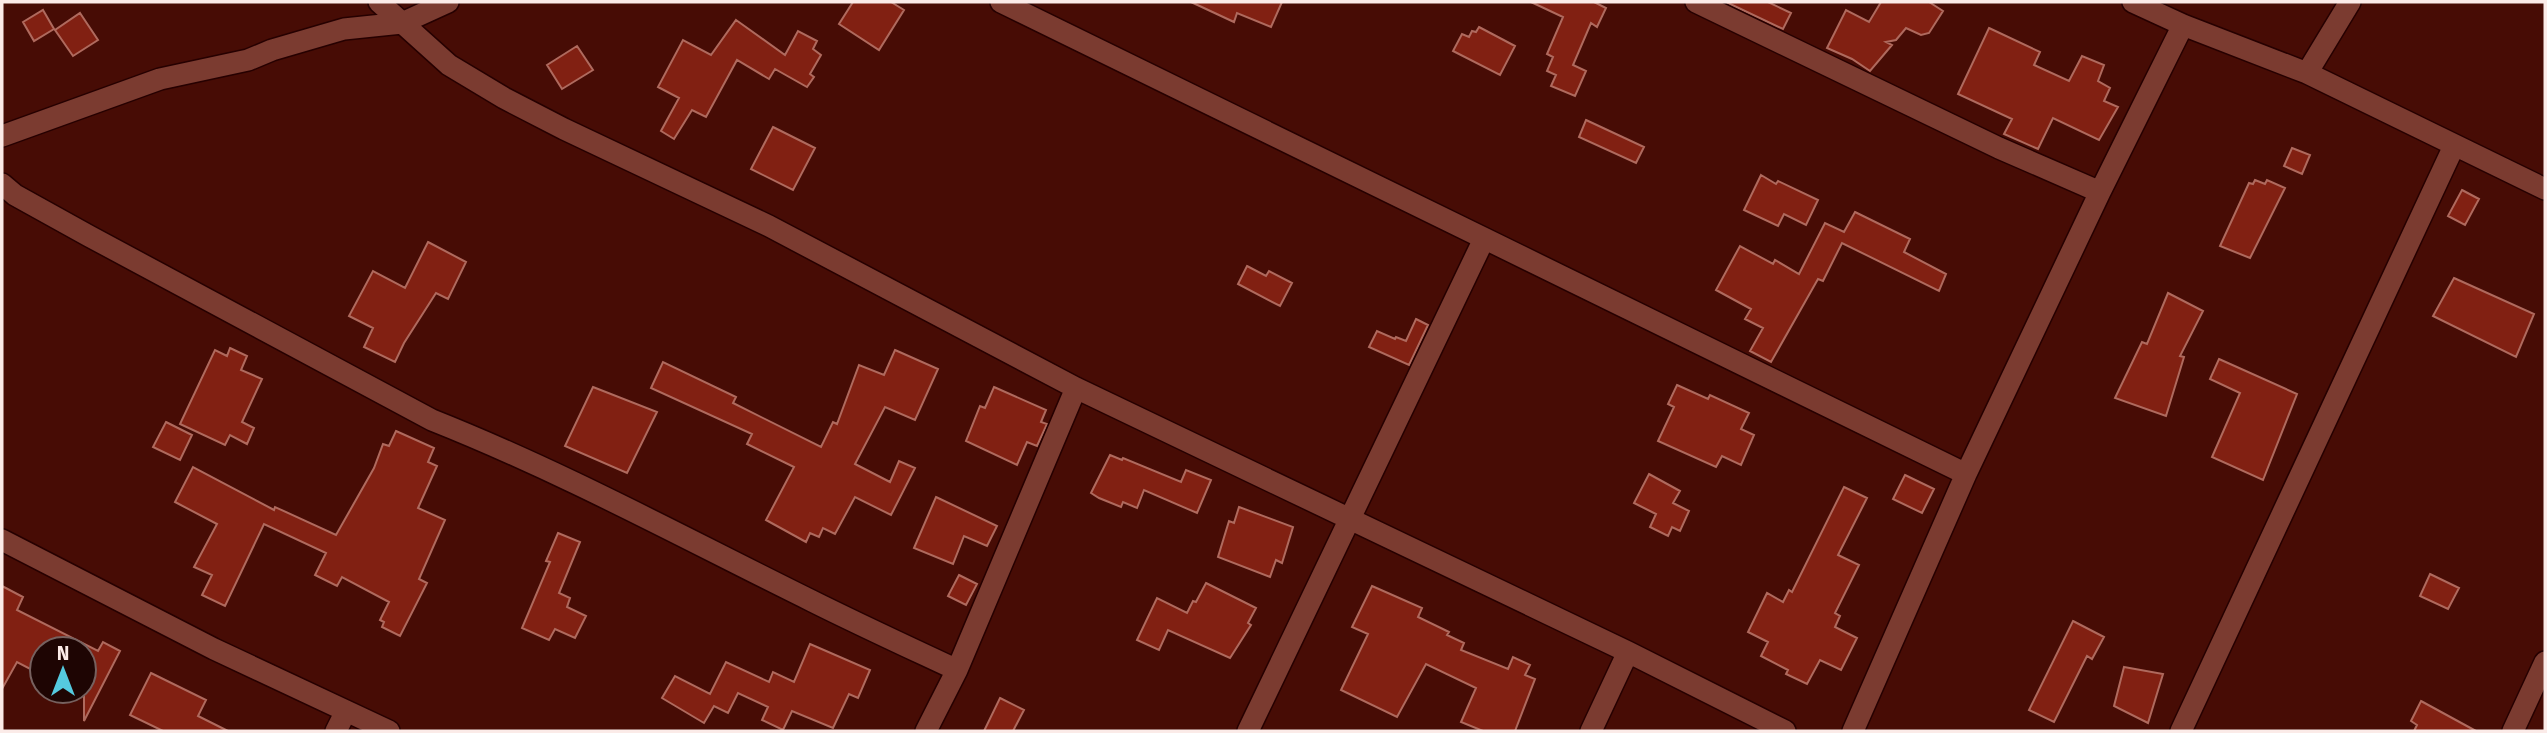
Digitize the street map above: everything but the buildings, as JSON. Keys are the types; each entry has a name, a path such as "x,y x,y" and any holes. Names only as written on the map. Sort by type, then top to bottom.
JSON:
{"street":[{"path":"379,2 449,65 504,99 769,226 1076,388 1628,652 1785,731"},
{"path":"2,136 160,79 248,60 344,29 402,23 448,2"},
{"path":"1001,2 1966,474"},
{"path":"1696,2 1999,148 2100,192"},
{"path":"2133,2 2183,25 2307,73 2545,189"},
{"path":"2307,73 2350,2"},
{"path":"1853,731 1966,474 2183,25"},
{"path":"2181,731 2454,146"},
{"path":"2,184 15,195 432,420 490,443 581,485 813,602 957,670"},
{"path":"1248,731 1484,239"},
{"path":"926,731 957,670 1076,388"},
{"path":"2,540 214,649 389,731"},
{"path":"1591,731 1628,652"},
{"path":"2513,731 2545,662"},
{"path":"336,731 346,711"}]}
